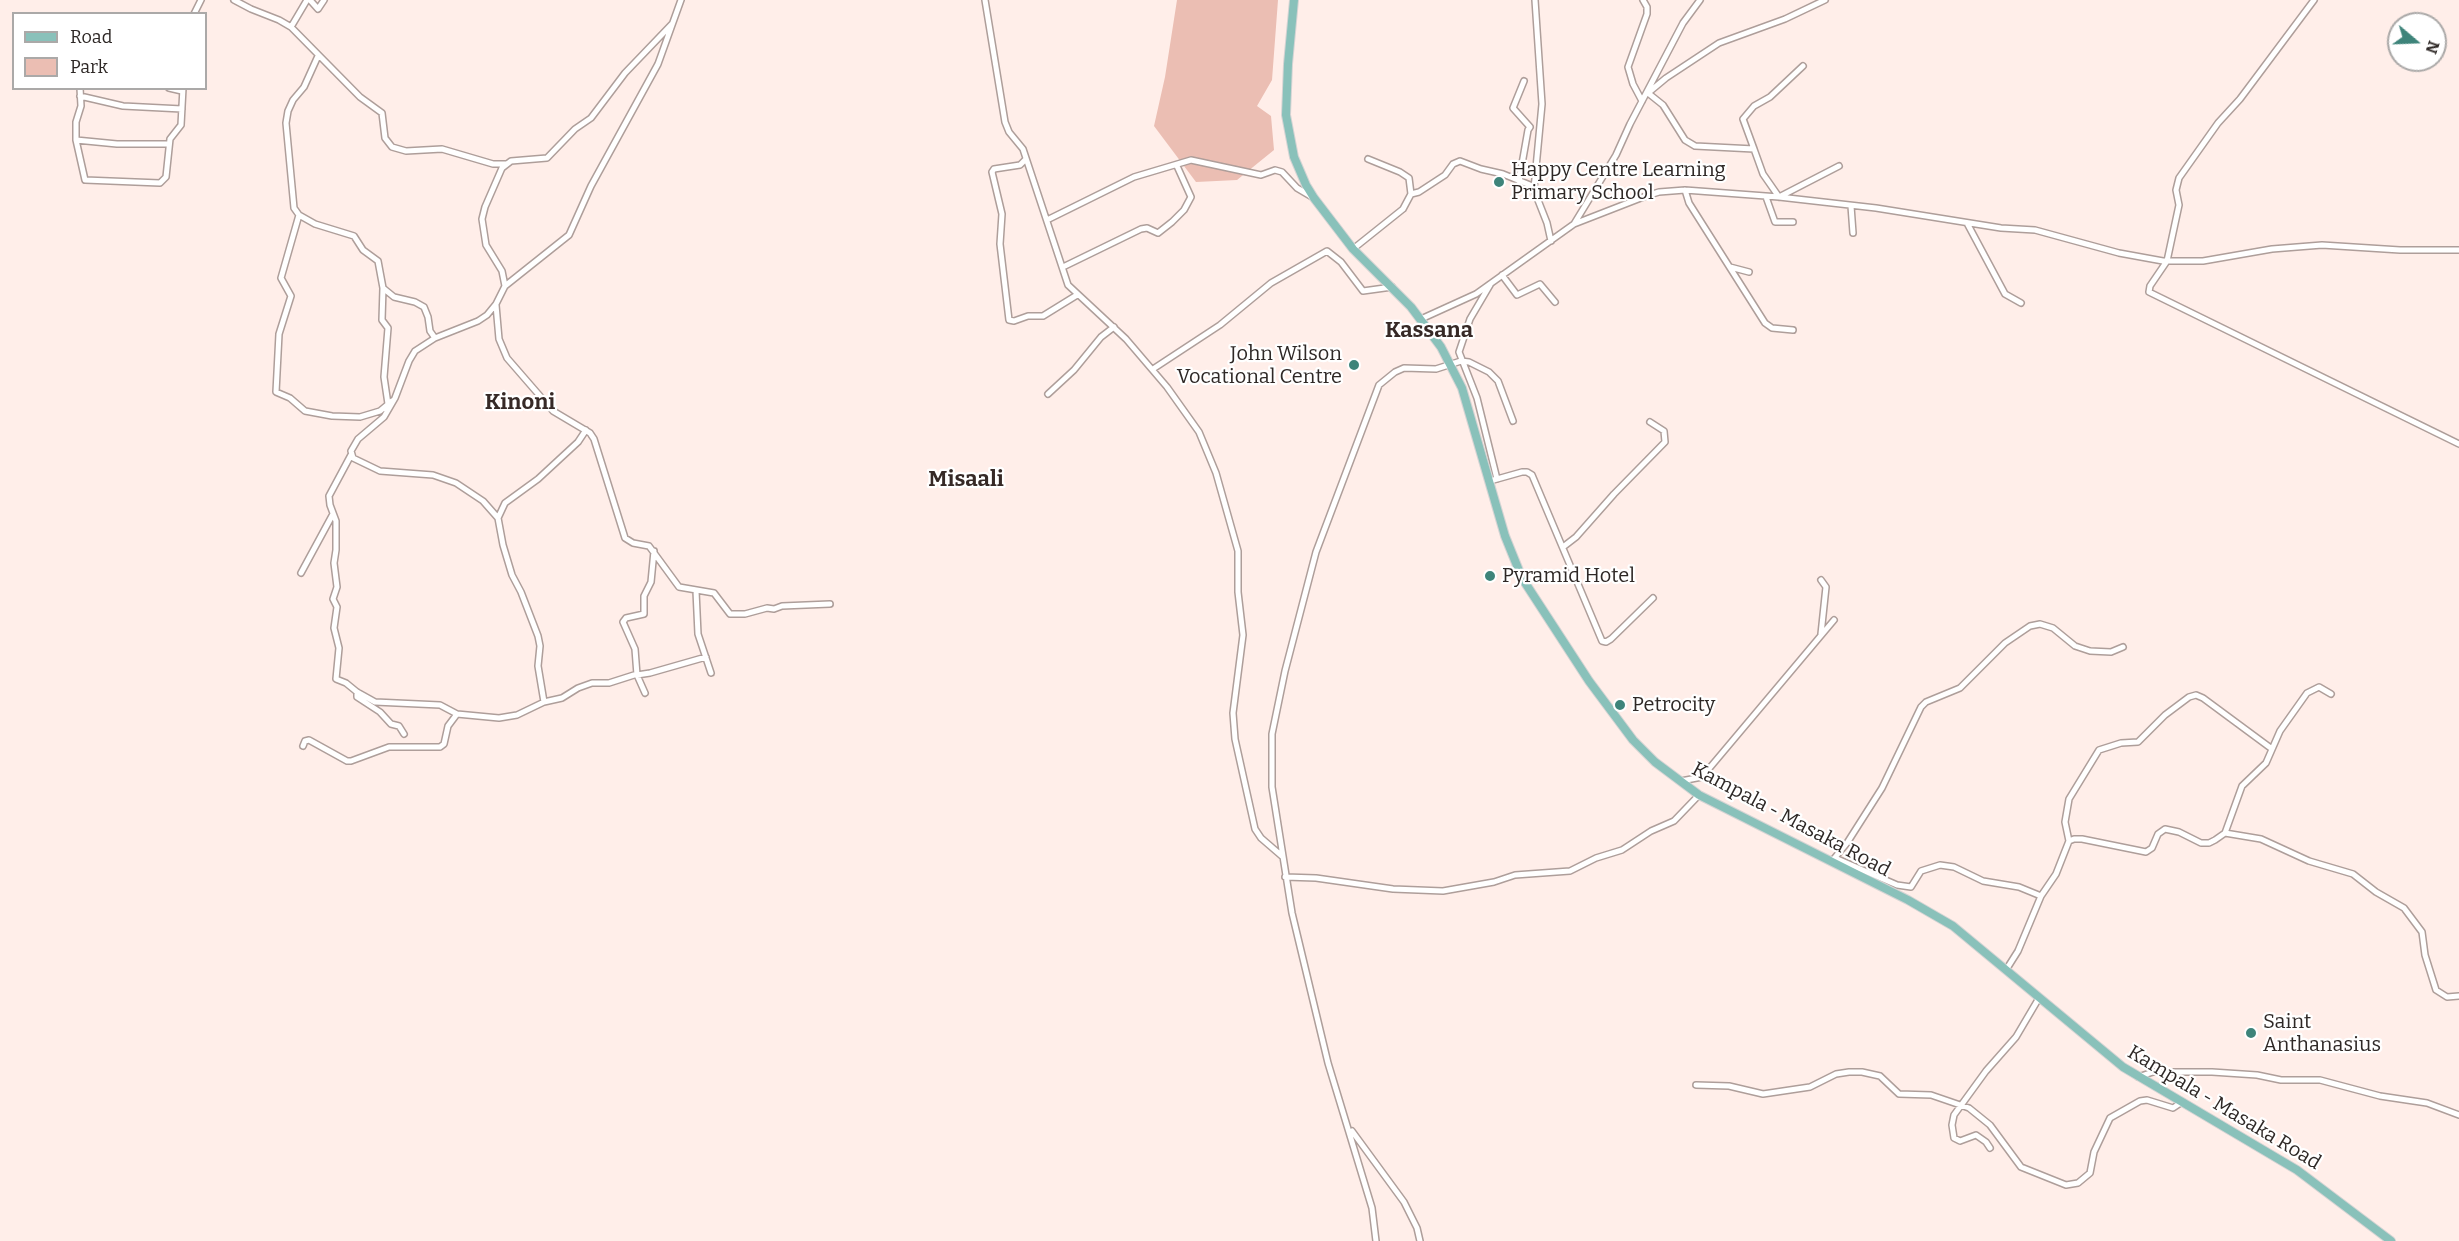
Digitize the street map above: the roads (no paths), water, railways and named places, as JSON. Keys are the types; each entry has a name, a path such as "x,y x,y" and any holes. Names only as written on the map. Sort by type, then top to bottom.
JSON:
{"main road":[{"name":"Kampala - Masaka Road","path":"1294,0 1286,93 1287,130 1294,157 1314,198 1353,249 1421,319 1450,364 1462,388 1493,480 1509,546 1522,578 1616,720 1655,762 1699,795 1834,860 1939,917 1968,937 2098,1048 2137,1077 2251,1140 2297,1170 2391,1241"}],"street":[{"path":"234,0 291,27 360,97 382,113 385,138 392,147 406,151 441,148 493,164 547,158 575,129 591,118 625,73 673,23"},
{"path":"291,27 309,0 318,9 324,0"},
{"path":"681,0 658,64 591,186 569,235 505,286 496,304 478,321 435,338 415,351 395,398 384,417 358,439 329,500 336,521 334,563 337,587 333,599 337,607 334,628 339,648 336,679 380,704 398,702 421,706 440,705 457,714 499,718 517,715 544,702 562,698 592,683 609,683 706,657"},
{"path":"985,0 1005,122 1009,132 1023,149 1068,285 1114,327 1153,369 1199,432 1216,473 1238,551 1238,592 1243,635 1233,713 1235,739 1255,829 1261,838 1283,857"},
{"path":"1534,190 1542,104 1535,0"},
{"path":"1642,101 1633,84 1628,67 1647,14 1644,0"},
{"path":"1574,224 1616,155 1683,23 1700,0"},
{"path":"1647,93 1719,43 1785,19 1825,0"},
{"path":"2305,0 2307,9"},
{"path":"2314,0 2240,99 2218,123 2179,178 2176,190 2180,205 2168,261 2150,286 2149,292 2459,444"},
{"path":"318,56 304,87 293,100 286,123 290,148 292,201 299,215 315,224 354,236 363,250 378,261 383,288 382,320 388,328 384,376 388,404"},
{"path":"1779,197 1763,174 1743,119 1754,106 1770,97 1803,66"},
{"path":"1519,182 1530,127 1513,108 1524,81"},
{"path":"80,90 76,140 84,178 87,182 162,182 166,177 168,144 180,128 182,90"},
{"path":"1647,93 1663,105 1685,140 1695,146 1754,149"},
{"path":"80,96 123,106 182,109"},
{"path":"76,140 117,144 168,144"},
{"path":"1026,159 1020,165 994,169 991,174 1002,214 1000,244 1009,320 1043,316 1077,295"},
{"path":"1353,249 1403,209 1411,194 1408,178 1400,172 1368,159"},
{"path":"1047,220 1134,177 1191,160 1260,175 1275,170 1282,172 1297,188 1314,198"},
{"path":"1411,194 1419,192 1445,175 1453,164 1460,161 1503,174 1530,185 1534,190 1543,210 1551,241"},
{"path":"505,286 502,271 486,245 482,219 495,182 506,164"},
{"path":"1063,267 1141,229 1147,228 1158,233 1172,222 1184,210 1191,197 1177,166"},
{"path":"1779,197 1839,166"},
{"path":"1421,319 1476,294 1574,224 1659,192 1685,190 1779,197 2035,230 2119,253 2168,261 2203,261 2272,249 2322,245 2400,250 2459,250"},
{"path":"1685,190 1690,207 1765,323 1772,328 1793,330"},
{"path":"1766,196 1775,222 1793,222"},
{"path":"1851,206 1853,233"},
{"path":"299,215 281,278 291,296 279,334 276,392 290,398 305,411 332,416 360,417 380,411 395,398"},
{"path":"1967,223 2005,294 2021,303"},
{"path":"1153,369 1220,325 1271,283 1327,251 1341,262 1363,291 1392,287"},
{"path":"1730,267 1749,272"},
{"path":"1502,275 1517,295 1540,284 1555,302"},
{"path":"1491,284 1466,329 1459,352 1477,398 1493,480 1522,472 1530,473 1602,641 1611,639 1653,598"},
{"path":"383,288 394,297 415,302 424,307 430,331 435,338"},
{"path":"496,304 497,328 507,358 553,411 586,430 594,439 626,538 633,543 649,546 679,587 714,593 730,614 746,614 782,606 830,604"},
{"path":"1048,394 1074,370 1101,337 1114,327"},
{"path":"1376,1241 1372,1208 1314,1012 1285,877 1272,787 1272,734 1285,670 1316,552 1379,385 1404,368 1436,369 1461,361 1479,366 1497,381 1514,421"},
{"path":"1563,547 1576,537 1665,442 1663,429 1650,422"},
{"path":"544,702 537,660 540,642 522,592 512,575 498,518 504,503 538,479 578,442 586,430"},
{"path":"351,455 361,463 380,471 433,476 456,483 483,501 498,518"},
{"path":"301,573 333,514"},
{"path":"645,693 637,675 635,649 622,622 626,618 644,614 644,596 651,582 654,551"},
{"path":"1820,635 1826,587 1821,580"},
{"path":"696,591 698,634 711,673"},
{"path":"1680,782 1702,777 1834,620"},
{"path":"2041,896 2019,887 1983,881 1954,867 1940,865 1921,871 1911,887 1897,885 1834,860 1882,788 1921,707 1926,702 1960,688 2005,643 2037,624 2049,626 2069,642 2090,651 2111,652 2123,647"},
{"path":"2069,842 2082,839 2146,852 2152,848 2158,834 2165,829 2178,831 2205,844 2215,840 2225,833 2240,791 2266,763 2280,731 2307,693 2319,687 2331,694"},
{"path":"357,692 357,697 380,712 391,724 399,726 404,734"},
{"path":"2006,970 2018,951 2041,896 2056,874 2069,842 2065,822 2069,799 2099,750 2121,743 2138,742 2165,715 2189,697 2196,695 2204,698 2272,749"},
{"path":"380,712 398,702"},
{"path":"303,746 305,741 309,740 347,761 389,747 440,747 444,744 448,726 457,714"},
{"path":"1285,877 1316,878 1393,889 1443,891 1494,882 1515,875 1570,871 1596,858 1622,850 1651,831 1674,821 1699,795"},
{"path":"2225,833 2261,839 2309,861 2353,874 2376,892 2404,908 2422,932 2425,955 2436,990 2446,997 2459,996"},
{"path":"1990,1148 1976,1135 1960,1141 1954,1138 1952,1125 1954,1115 1963,1106 1986,1071 2016,1037 2039,998"},
{"path":"1696,1085 1729,1086 1763,1094 1816,1085 1836,1074 1862,1072 1885,1079 1899,1094 1931,1095 1976,1112 1990,1125 2021,1167 2057,1182 2072,1185 2083,1180 2090,1173 2094,1152 2110,1118 2140,1101 2147,1100 2173,1108 2182,1102"},
{"path":"2137,1077 2153,1072 2212,1072 2257,1075 2281,1080 2320,1080 2380,1096 2427,1103 2459,1115"},
{"path":"1349,1128 1404,1202 1418,1228 1420,1241"}],"place":[{"name":"Happy Centre Learning Primary School","path":"1499,182"},
{"name":"John Wilson Vocational Centre","path":"1354,365"},
{"name":"Pyramid Hotel","path":"1490,576"},
{"name":"Petrocity","path":"1620,705"},
{"name":"Saint Anthanasius","path":"2251,1033"}],"district":[{"name":"Kassana","path":"1429,331"},
{"name":"Kinoni","path":"520,403"},
{"name":"Misaali","path":"966,480"}]}
